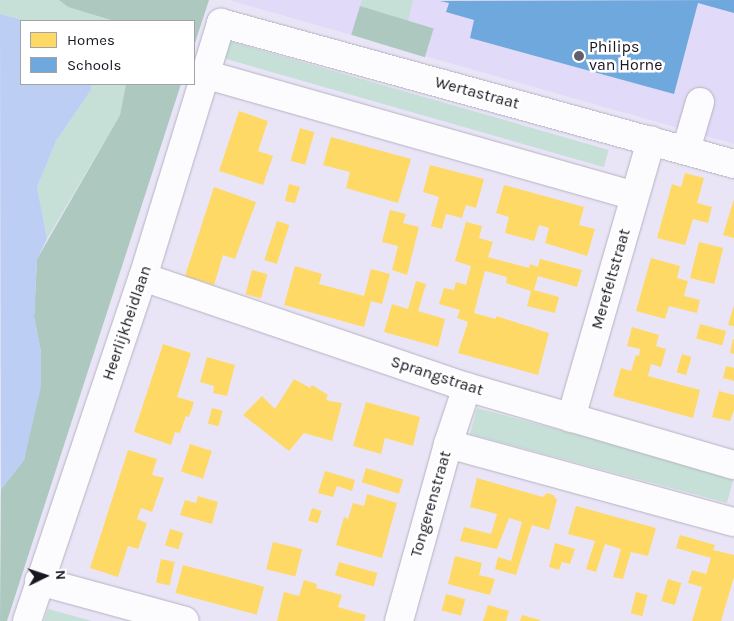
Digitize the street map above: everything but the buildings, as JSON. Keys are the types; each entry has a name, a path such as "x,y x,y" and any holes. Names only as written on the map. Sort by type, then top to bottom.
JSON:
{"street":[{"name":"Heerlijkheidlaan","path":"27,621 142,277 220,23"},
{"name":"Wertastraat","path":"220,23 734,164"},
{"path":"204,74 634,196"},
{"path":"686,150 700,102"},
{"name":"Merefeltstraat","path":"571,418 651,140"},
{"name":"Sprangstraat","path":"142,277 467,387 734,465"},
{"name":"Tongerenstraat","path":"398,621 448,444 467,387"},
{"path":"448,444 734,522"},
{"path":"39,581 185,621"}],"shaded area":[{"name":"Philips van Horne","path":"734,0 734,144 232,1"}],"green space":[{"path":"0,0 59,0 68,7 111,20 22,20 0,14"},
{"path":"59,0 209,0 195,43 195,20 111,20 68,7"},
{"path":"362,0 413,0 408,21 360,6"},
{"path":"360,6 434,29 425,57 351,35"},
{"path":"229,41 609,150 604,167 224,58"},
{"path":"91,85 126,85 120,115 47,239 37,187 56,141 91,90"},
{"path":"126,85 181,85 7,621 0,621 1,489 24,460 41,352 34,317 37,259 120,115"},
{"path":"477,408 734,477 727,503 470,434"},
{"path":"48,609 92,621 44,621"}],"water":[{"path":"0,14 22,20 20,20 20,85 91,85 91,90 56,141 37,187 47,239 37,259 34,317 41,352 41,387 24,460 1,489"}],"place":[{"name":"Philips van Horne","path":"579,56"}]}
